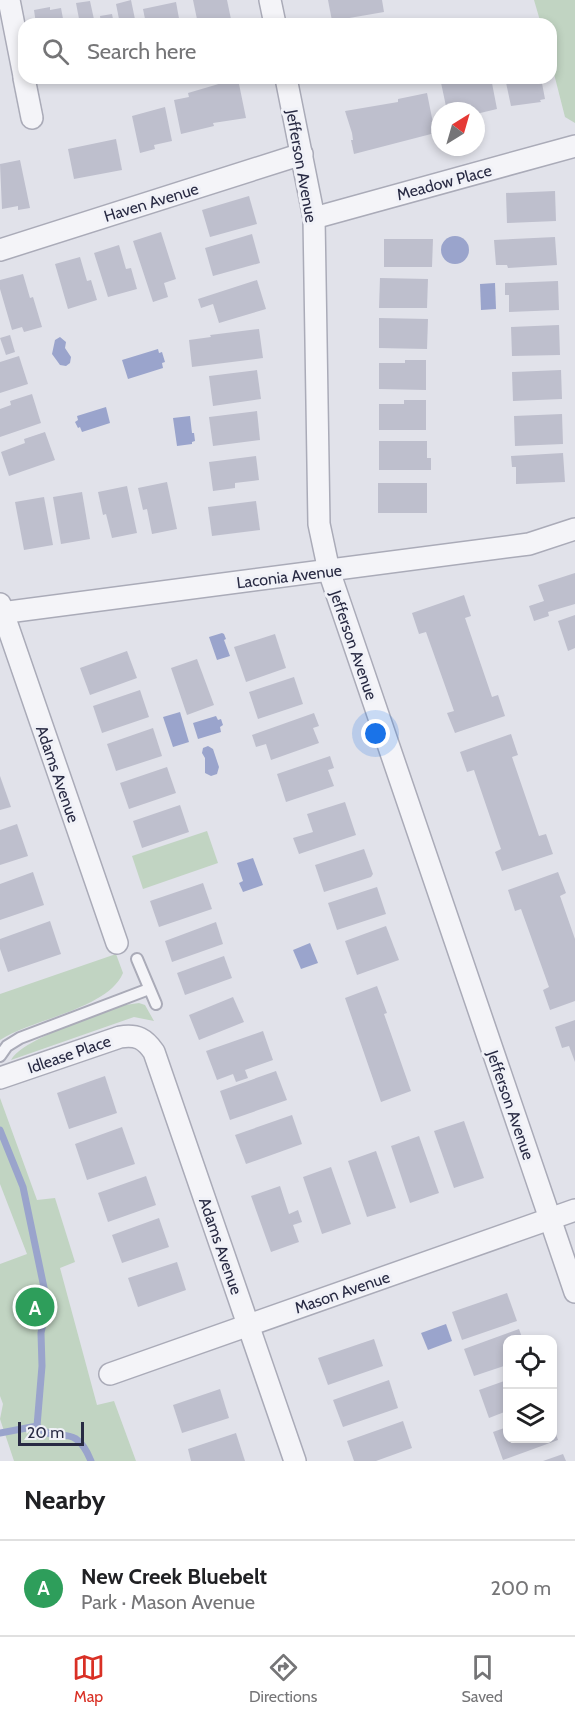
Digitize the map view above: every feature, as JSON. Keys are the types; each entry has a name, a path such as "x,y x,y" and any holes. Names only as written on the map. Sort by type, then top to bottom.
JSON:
{"street":[{"path":"9,0 18,46"},
{"path":"270,0 274,18"},
{"path":"25,84 32,118"},
{"name":"Jefferson Avenue","path":"287,84 314,218 319,524 328,571 575,1292"},
{"name":"Meadow Place","path":"314,218 575,146"},
{"name":"Haven Avenue","path":"0,250 302,154"},
{"name":"Laconia Avenue","path":"1,610 530,544 575,529"},
{"name":"Adams Avenue","path":"1,610 117,943"},
{"name":"Idlease Place","path":"1,1069 120,1037 139,1037"},
{"name":"Adams Avenue","path":"139,1037 154,1052 295,1461"},
{"name":"Mason Avenue","path":"110,1374 575,1210"}],"lane":[{"path":"137,958 156,1004"},
{"path":"1,1069 7,1046 20,1038 149,989"}],"green space":[{"path":"534,0 575,0 575,123 565,117 557,84 557,18 539,18"},
{"path":"207,831 218,863 143,889 132,856"},
{"path":"116,954 123,973 115,985 102,996 0,1040 0,994"},
{"path":"139,1003 145,1005 154,1021 134,1017 11,1060 18,1052 46,1036 125,1005"},
{"path":"0,1098 37,1200 55,1198 75,1262 60,1268 97,1405 114,1401 136,1461 14,1461 0,1419 3,1404 0,1396 0,1264 27,1254 0,1184"}],"water":[{"path":"455,236 465,240 469,250 465,260 455,264 445,260 441,250 445,240"},
{"path":"495,283 496,309 481,310 480,284"},
{"path":"60,337 66,342 65,348 71,357 70,363 66,366 60,365 52,354 55,340"},
{"path":"158,349 159,353 162,352 165,362 162,363 163,368 128,379 122,360"},
{"path":"106,407 110,423 82,432 80,427 78,428 75,422 78,420 77,416"},
{"path":"190,416 195,441 192,444 177,446 173,418"},
{"path":"222,633 226,639 224,640 230,656 217,660 209,637"},
{"path":"180,712 189,742 173,747 163,717"},
{"path":"216,716 218,720 221,719 223,725 220,727 221,732 198,739 193,723"},
{"path":"208,746 213,749 219,767 217,774 211,776 205,773 205,758 202,753 203,748"},
{"path":"253,858 263,885 243,892 239,883 243,881 237,863"},
{"path":"310,943 318,963 301,969 293,950"},
{"path":"446,1324 452,1341 428,1350 421,1333"}],"building":[{"path":"131,0 135,18 119,18 116,4"},
{"path":"193,0 227,0 231,18 197,18"},
{"path":"328,0 382,0 384,12 349,18 331,18"},
{"path":"90,1 94,18 79,18 76,3"},
{"path":"176,2 179,18 145,18 143,9"},
{"path":"50,7 50,10 61,8 63,18 35,18 34,10"},
{"path":"112,14 113,18 100,18 100,16"},
{"path":"219,84 239,84 246,118 213,123 214,126 181,134 174,100 189,97 188,93"},
{"path":"441,84 492,84 497,109 485,112 485,102 445,102"},
{"path":"506,84 542,84 545,99 540,100 541,102 511,106"},
{"path":"427,93 431,113 431,134 354,154 352,133 345,111 398,102 398,99"},
{"path":"165,107 172,141 154,145 155,149 140,153 132,116"},
{"path":"116,139 122,170 74,179 68,149"},
{"path":"20,160 30,208 18,210 18,206 2,209 0,164"},
{"path":"555,191 556,221 507,223 506,193"},
{"path":"249,196 257,224 210,237 202,210"},
{"path":"161,232 176,279 164,283 168,297 153,302 133,241"},
{"path":"252,234 260,263 213,276 205,248"},
{"path":"555,237 557,265 508,268 507,265 496,265 494,240"},
{"path":"384,239 433,239 432,267 384,267"},
{"path":"119,245 126,269 131,268 137,289 108,297 94,253"},
{"path":"80,257 87,281 91,280 97,300 68,309 55,264"},
{"path":"23,274 42,327 24,332 22,327 12,330 0,289 0,280"},
{"path":"380,278 428,279 427,308 379,308"},
{"path":"257,280 266,309 219,323 213,304 201,308 198,299"},
{"path":"558,281 559,310 509,312 509,295 505,295 505,283"},
{"path":"379,318 428,319 427,349 379,348"},
{"path":"559,325 560,355 512,356 511,327"},
{"path":"259,329 263,358 192,367 189,340"},
{"path":"10,335 15,352 6,355 0,338"},
{"path":"19,356 28,384 0,393 0,362"},
{"path":"405,360 426,360 426,390 379,389 379,363 405,363"},
{"path":"257,370 261,399 213,406 209,376"},
{"path":"561,370 562,399 513,401 512,372"},
{"path":"32,394 41,423 0,437 0,409 11,405 10,401"},
{"path":"404,400 426,400 426,430 379,430 379,404 404,404"},
{"path":"257,411 260,440 213,446 209,417"},
{"path":"562,414 563,444 515,446 514,416"},
{"path":"45,432 55,460 9,476 1,452 25,443 24,439"},
{"path":"379,441 427,441 427,458 431,458 431,470 379,470"},
{"path":"563,453 565,482 516,484 516,467 512,467 511,456"},
{"path":"256,456 259,480 235,483 235,488 213,491 209,462"},
{"path":"167,482 177,529 152,534 147,509 143,510 138,488"},
{"path":"378,483 427,483 427,513 378,513"},
{"path":"127,486 137,533 112,538 106,514 103,515 98,492"},
{"path":"82,492 90,539 61,544 53,497"},
{"path":"44,497 53,545 24,550 15,502"},
{"path":"256,501 260,530 212,536 208,507"},
{"path":"575,573 575,604 548,612 549,616 534,621 529,606 544,601 538,585"},
{"path":"464,595 471,616 465,618 492,697 498,695 505,716 455,733 447,713 454,711 426,632 419,634 412,613"},
{"path":"575,615 575,648 568,651 558,621"},
{"path":"275,634 286,668 246,682 234,647"},
{"path":"127,651 137,678 90,695 80,668"},
{"path":"197,659 214,705 187,715 171,668"},
{"path":"294,677 303,704 258,719 249,692"},
{"path":"140,690 149,717 102,733 93,706"},
{"path":"314,713 319,726 313,728 319,743 271,760 266,744 256,747 252,735"},
{"path":"153,728 162,756 116,771 107,744"},
{"path":"511,734 518,755 512,757 539,836 546,834 553,854 502,871 495,852 501,849 474,770 467,772 460,752"},
{"path":"330,756 334,768 328,770 334,786 286,802 277,774"},
{"path":"167,767 176,793 129,809 120,783"},
{"path":"0,776 11,807 0,810"},
{"path":"345,802 356,835 299,854 293,838 313,832 307,814"},
{"path":"180,805 189,832 142,848 133,821"},
{"path":"17,824 28,856 0,865 0,830"},
{"path":"364,849 373,874 371,877 324,892 315,865"},
{"path":"33,872 44,905 0,920 0,884"},
{"path":"558,872 566,893 560,896 575,939 575,1001 550,1010 543,990 549,987 521,909 515,911 508,890"},
{"path":"203,883 212,909 159,927 150,901"},
{"path":"377,887 386,914 337,930 328,903"},
{"path":"50,921 61,954 8,972 0,949 0,939"},
{"path":"216,922 223,944 172,962 165,941"},
{"path":"386,926 399,960 357,975 345,941"},
{"path":"224,956 232,978 185,995 177,973"},
{"path":"377,986 387,1013 384,1014 411,1091 381,1102 345,998"},
{"path":"233,997 244,1022 199,1040 189,1015"},
{"path":"575,1020 575,1062 569,1046 562,1048 555,1027"},
{"path":"263,1031 273,1060 245,1070 248,1078 236,1082 233,1074 217,1080 206,1051"},
{"path":"276,1071 287,1100 230,1120 220,1091"},
{"path":"105,1076 117,1113 69,1129 57,1093"},
{"path":"292,1115 302,1144 246,1164 235,1135"},
{"path":"464,1121 484,1178 454,1188 434,1131"},
{"path":"122,1127 135,1164 87,1180 75,1144"},
{"path":"419,1136 439,1193 410,1203 391,1146"},
{"path":"376,1151 396,1208 367,1217 348,1161"},
{"path":"331,1167 351,1224 322,1234 303,1177"},
{"path":"146,1176 156,1205 108,1222 98,1193"},
{"path":"280,1186 289,1214 298,1210 302,1222 293,1225 299,1242 271,1252 251,1196"},
{"path":"159,1218 169,1247 122,1263 112,1235"},
{"path":"177,1262 186,1290 138,1307 128,1278"},
{"path":"507,1293 517,1321 462,1340 452,1312"},
{"path":"519,1329 521,1335 503,1335 503,1366 474,1376 464,1349"},
{"path":"374,1339 383,1366 328,1385 318,1358"},
{"path":"389,1380 398,1408 343,1427 333,1400"},
{"path":"503,1381 503,1413 489,1418 479,1390"},
{"path":"220,1389 229,1418 182,1433 173,1405"},
{"path":"403,1421 412,1448 376,1461 354,1461 347,1441"},
{"path":"503,1428 503,1443 550,1443 503,1460 493,1432"},
{"path":"236,1433 245,1461 191,1461 188,1449"},
{"path":"563,1454 566,1461 543,1461"}],"waterway":[{"path":"0,1130 23,1187 47,1302 41,1333 42,1366 37,1426 44,1432 72,1437 85,1448 91,1461"},
{"path":"0,1433 37,1426"}],"place":[{"name":"New Creek Bluebelt","path":"35,1307"}]}
